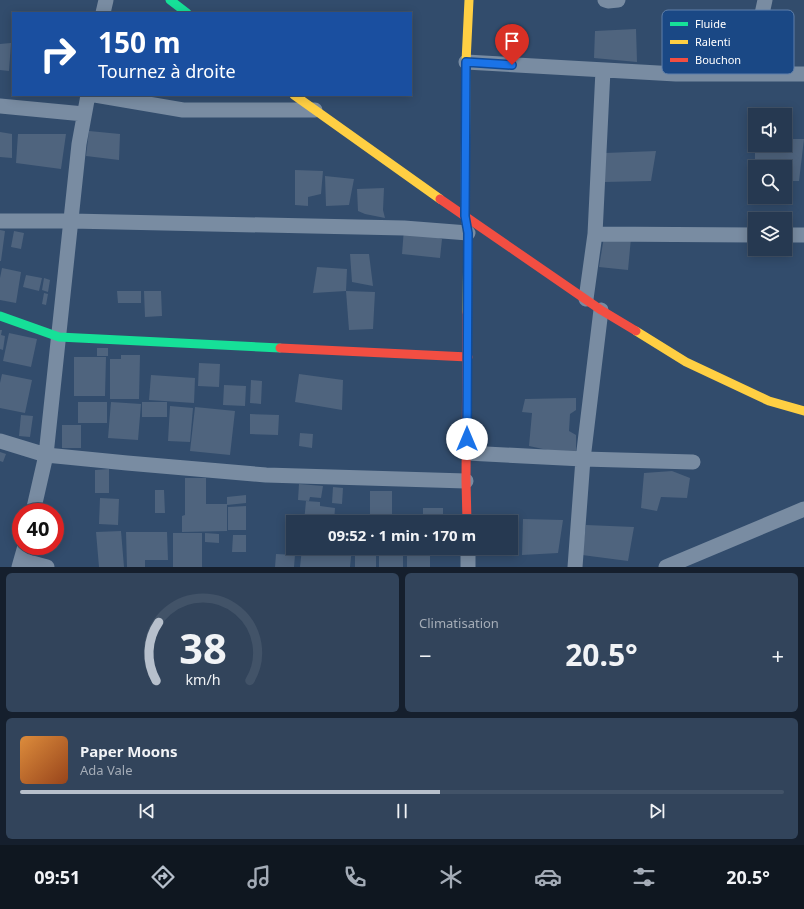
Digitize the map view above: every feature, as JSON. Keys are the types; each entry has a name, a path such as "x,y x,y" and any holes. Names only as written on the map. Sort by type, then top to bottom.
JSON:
{"street":[{"path":"103,12 106,0"},
{"path":"170,0 186,12"},
{"path":"467,515 468,233 465,216 466,62 469,0"},
{"path":"605,0 618,0"},
{"path":"763,10 765,0"},
{"path":"466,62 662,73"},
{"path":"586,299 594,234 603,70"},
{"path":"676,74 749,74"},
{"path":"35,503 46,455 78,144 88,96"},
{"path":"101,96 183,110 314,110"},
{"path":"295,96 601,310 686,362 769,401 804,411"},
{"path":"0,106 84,114"},
{"path":"0,221 71,221 404,228 468,233"},
{"path":"594,234 748,235"},
{"path":"792,235 804,235"},
{"path":"574,567 584,459 601,310"},
{"path":"0,316 59,337 468,357"},
{"path":"0,441 46,455 266,475 466,481"},
{"path":"467,453 584,459 693,462"},
{"path":"666,567 804,510"},
{"path":"468,555 468,567"},
{"path":"22,558 47,567"}],"building":[{"path":"636,29 637,62 594,58 595,31"},
{"path":"11,43 9,71 0,70 0,44"},
{"path":"89,131 120,134 119,160 86,156"},
{"path":"0,132 12,134 12,158 0,157"},
{"path":"18,134 66,134 61,169 16,163"},
{"path":"792,139 804,139 799,181 792,181 792,160 755,160 755,152 792,152"},
{"path":"656,151 651,181 604,182 605,153"},
{"path":"295,170 323,171 321,194 308,197 308,206 295,205"},
{"path":"325,176 354,179 349,205 326,206"},
{"path":"384,188 383,210 385,218 358,211 357,189"},
{"path":"404,228 442,239 440,258 402,254"},
{"path":"0,230 5,231 1,261 0,261"},
{"path":"14,231 24,233 21,249 11,247"},
{"path":"604,237 631,238 628,270 599,267"},
{"path":"350,254 369,254 373,286 352,282"},
{"path":"317,267 347,269 346,291 313,293"},
{"path":"2,268 21,272 16,303 0,300 0,278"},
{"path":"26,275 42,278 39,291 23,287"},
{"path":"44,278 50,280 48,292 42,290"},
{"path":"117,291 141,291 141,303 118,303"},
{"path":"144,291 161,291 162,316 145,317"},
{"path":"346,291 375,292 373,329 349,330"},
{"path":"44,293 48,294 46,305 42,304"},
{"path":"0,330 2,330 1,335 5,336 3,350 0,349"},
{"path":"9,333 37,339 31,367 3,361"},
{"path":"97,348 108,348 108,356 97,356"},
{"path":"121,355 140,355 139,399 110,399 110,359 121,359"},
{"path":"74,357 106,357 105,396 74,396"},
{"path":"199,363 220,364 219,387 198,386"},
{"path":"2,374 32,380 25,413 0,408 0,383"},
{"path":"299,374 343,380 342,410 295,402"},
{"path":"151,375 195,378 194,403 149,400"},
{"path":"251,380 262,381 261,404 250,403"},
{"path":"224,385 246,386 245,406 223,405"},
{"path":"576,398 576,410 570,414 569,431 576,435 576,452 566,454 529,446 532,413 522,412 525,399"},
{"path":"78,402 107,402 107,423 78,423"},
{"path":"111,402 141,404 138,440 108,438"},
{"path":"142,402 167,402 167,417 142,417"},
{"path":"170,406 193,408 190,442 168,441"},
{"path":"195,407 235,411 230,455 190,451"},
{"path":"250,414 279,415 278,435 250,434"},
{"path":"21,415 33,416 30,437 19,436"},
{"path":"62,425 81,425 81,448 62,448"},
{"path":"300,433 313,434 312,448 299,446"},
{"path":"0,452 6,454 3,462 0,461"},
{"path":"109,469 109,493 95,493 95,470"},
{"path":"672,471 690,478 687,498 661,497 657,511 641,508 644,473"},
{"path":"185,478 206,478 206,504 227,504 227,531 182,532 182,516 185,515"},
{"path":"299,484 323,486 321,498 310,497 309,501 298,500"},
{"path":"333,487 343,488 342,504 332,503"},
{"path":"155,490 164,490 165,513 155,513"},
{"path":"370,491 392,491 392,515 370,515"},
{"path":"246,495 246,503 227,505 227,497"},
{"path":"100,498 119,499 118,525 99,524"},
{"path":"306,501 320,502 320,506 335,508 334,515 305,515"},
{"path":"246,506 246,530 228,530 228,507"},
{"path":"423,508 443,508 443,515 423,515"},
{"path":"523,519 563,520 558,553 522,555"},
{"path":"586,525 634,527 628,561 582,555"},
{"path":"121,531 124,567 99,567 96,532"},
{"path":"126,532 167,532 168,560 145,560 145,567 127,567"},
{"path":"173,533 202,533 202,567 173,567"},
{"path":"205,533 219,534 219,543 205,542"},
{"path":"233,535 246,535 246,552 232,552"},
{"path":"276,554 295,555 294,567 275,567"},
{"path":"301,555 351,555 350,567 300,567"},
{"path":"355,555 376,555 376,567 355,567"},
{"path":"379,555 403,555 403,567 379,567"},
{"path":"407,555 430,555 430,567 407,567"}],"traffic: fast":[{"path":"170,0 186,12"},
{"path":"0,316 59,337 280,348"}],"traffic: slow":[{"path":"467,312 468,233 465,216 466,62 469,0"},
{"path":"295,96 440,199"},
{"path":"636,331 686,362 769,401 804,411"}],"traffic: jam":[{"path":"440,199 601,310 636,331"},
{"path":"467,312 467,515"},
{"path":"280,348 468,357"}],"route":[{"path":"467,439 468,233 465,216 466,62 512,65"}]}
